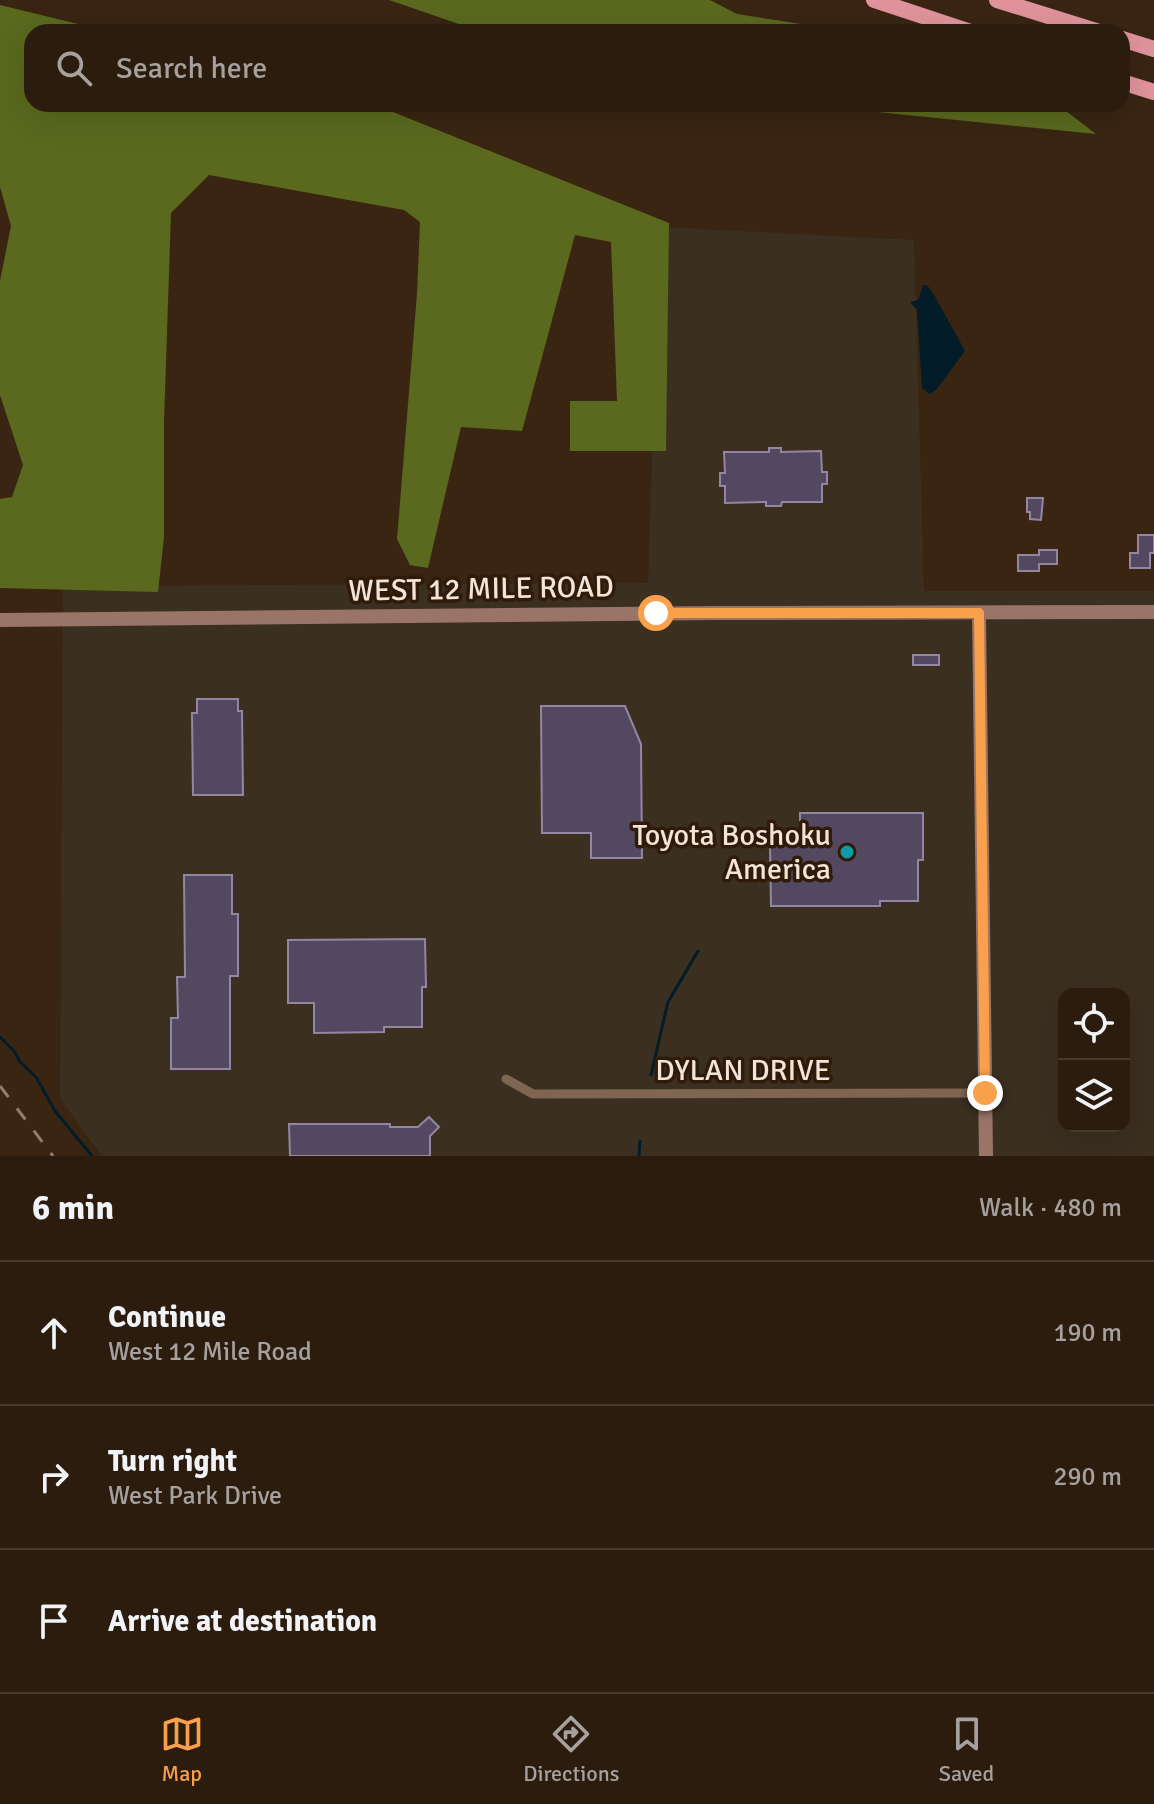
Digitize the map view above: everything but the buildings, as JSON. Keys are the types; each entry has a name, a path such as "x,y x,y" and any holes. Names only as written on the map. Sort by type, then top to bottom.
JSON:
{"highway":[{"path":"874,0 947,24"},
{"path":"997,0 1074,24"},
{"path":"1130,42 1154,49"},
{"path":"1130,84 1154,92"}],"main road":[{"name":"WEST 12 MILE ROAD","path":"0,620 1154,612"},
{"path":"979,613 986,1156"}],"street":[{"name":"DYLAN DRIVE","path":"506,1079 533,1094 985,1093"}],"shaded area":[{"path":"659,227 914,240 924,591 1154,591 1154,1156 102,1156 60,1099 63,586 648,583"}],"green space":[{"path":"389,0 710,0 737,14 801,24 459,24"},
{"path":"0,5 78,24 24,24 24,112 393,112 669,223 666,451 570,451 570,401 617,401 611,242 575,235 522,431 461,427 428,568 410,565 397,539 420,222 404,210 209,175 171,213 164,422 164,537 158,592 0,588 0,499 12,497 23,465 0,395 0,281 11,226 0,187"},
{"path":"877,112 1067,112 1096,134"}],"water":[{"path":"923,285 927,285 933,293 965,351 930,394 922,388 917,310 910,302 918,300"}],"waterway":[{"path":"651,1075 668,1002 698,951"},
{"path":"0,1037 36,1077 55,1111 92,1156"},
{"path":"639,1156 640,1141"}],"railway":[{"path":"0,1086 53,1156"}],"place":[{"name":"Toyota Boshoku America","path":"847,852"}],"route":[{"path":"656,613 979,613 985,1093"}]}
